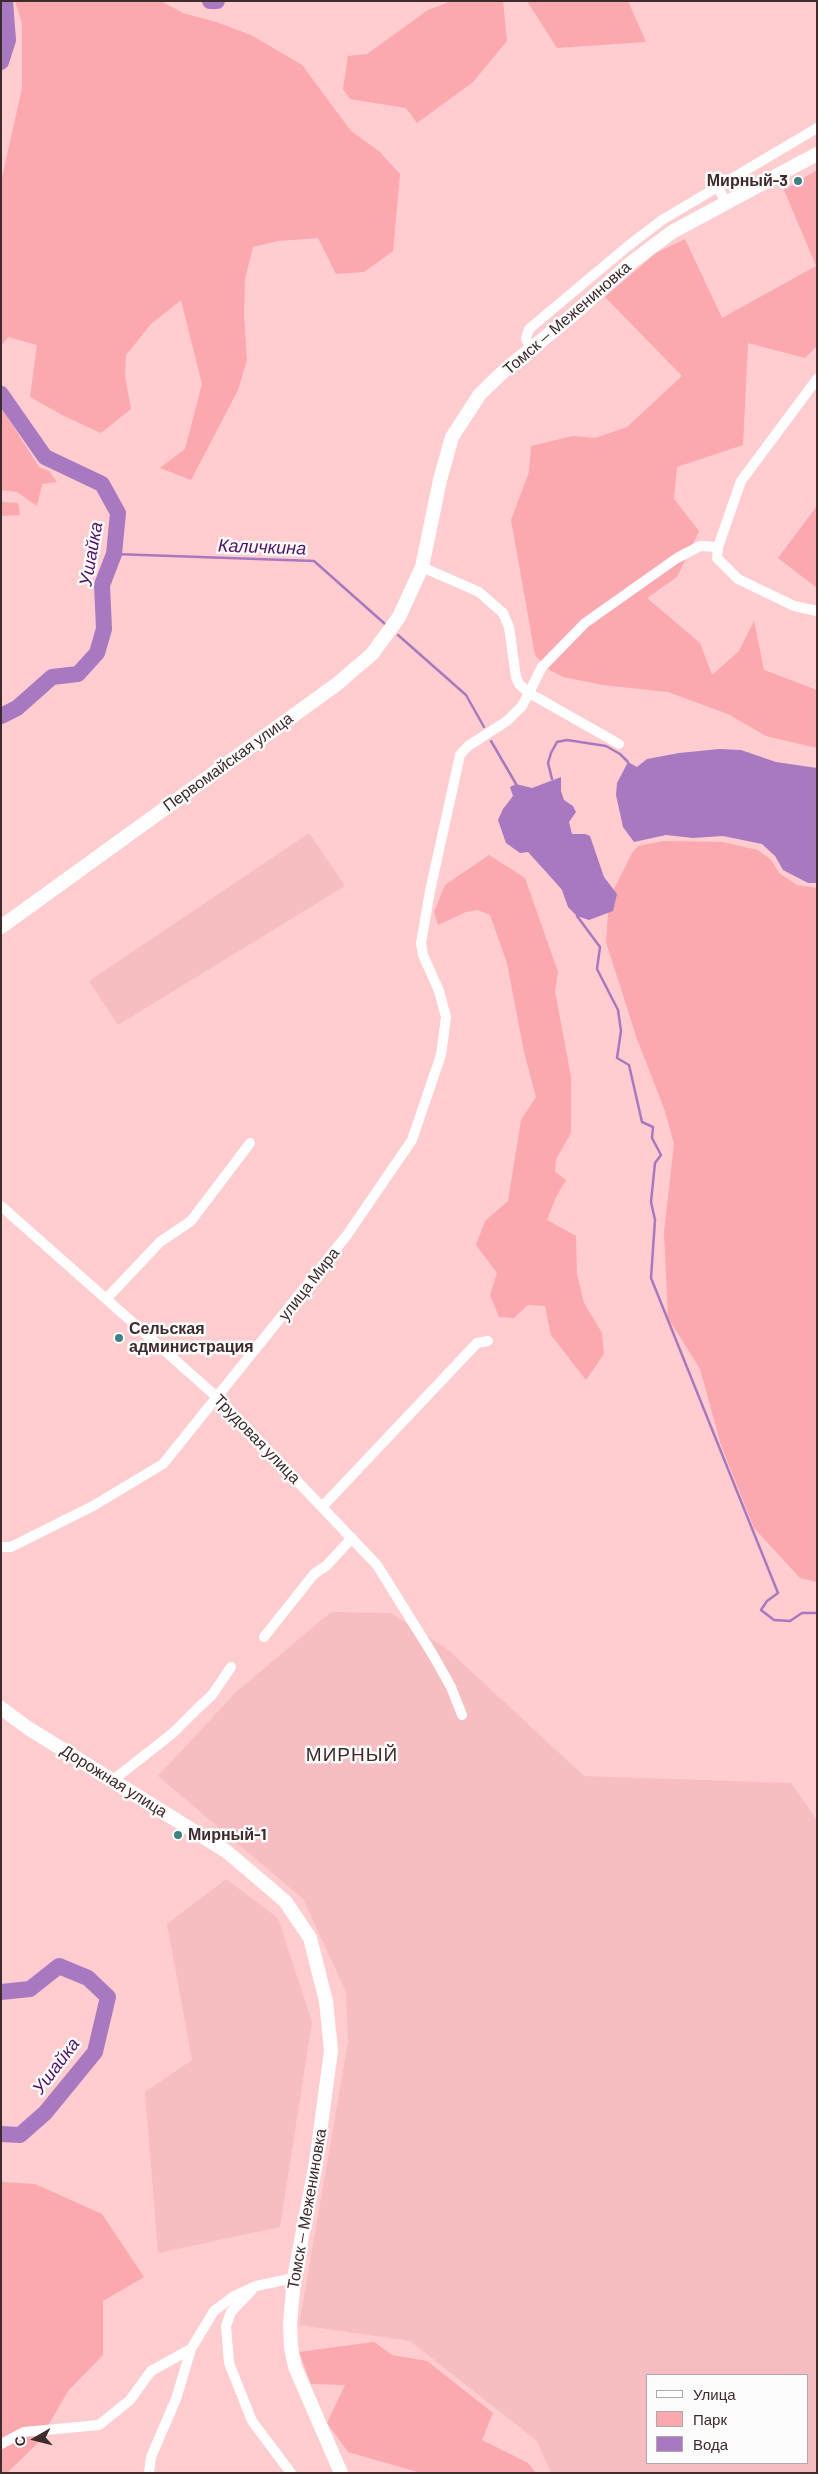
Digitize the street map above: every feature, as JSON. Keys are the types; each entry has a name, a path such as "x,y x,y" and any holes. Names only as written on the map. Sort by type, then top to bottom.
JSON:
{"street":[{"path":"530,349 526,338 529,329 642,235 717,186 817,128"},
{"name":"Томск — Межениновка","path":"422,567 442,471 452,437 480,394 632,262 672,232 817,154"},
{"path":"717,186 726,202"},
{"path":"817,378 741,481 718,547 717,558 738,579 794,606 817,611"},
{"name":"улица Мира","path":"1,1548 11,1547 93,1506 163,1464 218,1398 347,1235 412,1140 441,1055 446,1017 439,991 423,955 422,943 426,912 460,755 468,746 507,721 522,706 542,667 585,623 676,558 700,546 718,547"},
{"path":"422,567 479,592 503,613 509,627 516,677 519,684 529,693 619,744"},
{"name":"Первомайская улица","path":"1,927 337,684 372,654 399,618 422,567"},
{"path":"107,1298 160,1242 191,1221 250,1143"},
{"name":"Трудовая улица","path":"1,1206 218,1398 377,1565 450,1686 462,1715"},
{"path":"322,1507 477,1343 488,1341"},
{"path":"264,1637 314,1574 326,1566 352,1538"},
{"path":"113,1780 173,1733 217,1688 231,1667"},
{"name":"Дорожная улица","path":"1,1708 28,1728 226,1851 285,1901 310,1938"},
{"name":"Томск — Межениновка","path":"310,1938 326,2001 331,2051 316,2162 294,2278 290,2324 295,2367 341,2473"},
{"path":"149,2473 151,2456 176,2399 192,2349 214,2311 234,2296 256,2286 294,2278"},
{"path":"256,2286 231,2312 226,2326 229,2363 252,2421 291,2473"},
{"path":"1,2444 24,2432 99,2424 130,2400 151,2371 192,2349"}],"shaded area":[{"path":"309,833 345,886 118,1025 89,981"},
{"path":"331,1612 391,1613 446,1648 584,1776 791,1783 817,1820 817,2473 551,2473 537,2441 410,2341 299,2325 348,2042 346,1992 303,1899 158,1776 236,1692"},
{"path":"226,1879 278,1918 312,2022 280,2227 158,2253 145,2092 192,2060 167,1924"}],"green space":[{"path":"15,1 161,1 183,13 216,22 251,35 302,65 351,131 380,152 400,174 393,251 364,272 336,274 318,238 278,241 253,247 245,279 244,315 247,360 238,390 191,480 160,468 185,449 202,384 181,300 151,324 126,355 125,376 131,409 101,433 64,416 30,397 37,345 8,337 1,346 1,182 22,88 22,23"},
{"path":"451,1 503,1 507,41 473,82 417,123 406,108 350,99 343,89 348,56 367,54 428,10"},
{"path":"527,1 628,1 646,42 557,48"},
{"path":"817,170 817,346 805,358 748,343 743,445 677,467 674,499 699,531 677,577 647,598 700,643 712,675 739,651 754,621 764,670 817,690 817,748 766,736 728,714 668,692 603,685 563,677 548,669 535,655 511,520 529,472 531,446 573,436 595,438 627,427 682,376 605,297 656,253 685,239 722,318 816,266 784,190"},
{"path":"1,407 39,467 49,471 57,482 42,484 37,506 17,492 1,490"},
{"path":"1,502 18,503 20,515 1,516"},
{"path":"817,506 817,588 778,558"},
{"path":"663,841 722,842 758,850 771,860 779,873 797,885 817,888 817,1582 800,1578 754,1528 721,1445 700,1369 668,1318 664,1232 674,1144 665,1111 637,1039 606,942 609,899 632,853 638,846"},
{"path":"489,855 525,878 558,972 555,991 571,1077 571,1133 556,1159 555,1172 566,1180 556,1197 547,1220 576,1236 577,1274 584,1303 602,1333 604,1354 586,1380 551,1335 545,1306 528,1305 514,1318 499,1317 490,1295 497,1273 476,1245 485,1221 508,1201 521,1120 536,1097 524,1052 507,963 490,915 478,910 466,912 438,925 434,912 445,885"},
{"path":"1,2182 35,2184 102,2214 144,2277 103,2301 103,2355 68,2391 38,2443 7,2473 1,2473"},
{"path":"374,2342 392,2355 427,2361 493,2413 482,2440 528,2463 536,2473 421,2473 348,2452 327,2423 345,2385 311,2384 299,2352"}],"water":[{"path":"719,749 741,750 776,762 817,768 817,883 808,883 783,870 775,856 762,844 723,836 693,838 666,835 634,842 623,827 616,795 617,783 628,762 637,767 647,759 679,753"},
{"path":"561,777 561,791 564,800 573,806 576,812 569,822 572,834 590,836 604,877 617,894 613,911 589,920 577,916 568,907 562,890 528,852 520,853 506,843 498,820 503,809 513,796 510,787 516,784 532,788"}],"waterway":[{"name":"Ушайка","path":"1,62 8,40 5,1"},
{"name":"Ушайка","path":"210,1 217,1"},
{"name":"Каличкина","path":"1,394 45,457 102,484 118,513 114,554 102,585 104,629 97,653 78,674 52,677 17,708 1,716"},
{"name":"Каличкина","path":"114,554 314,561 385,624"},
{"name":"Каличкина","path":"398,635 466,695 484,727"},
{"name":"Каличкина","path":"552,779 548,763 557,742 567,740 606,746 620,754 628,762"},
{"name":"Каличкина","path":"491,741 516,784"},
{"path":"577,916 600,947 597,969 618,1010 621,1031 617,1058 629,1065 642,1122 653,1127 652,1138 661,1155 655,1163 651,1202 655,1220 651,1278 778,1593 767,1601 761,1610 774,1620 790,1621 802,1613 817,1613"},
{"name":"Ушайка","path":"1,1992 30,1989 59,1966 88,1978 108,1997 95,2052 45,2113 20,2135 1,2134"}],"place":[{"name":"Мирный-3","path":"798,181"},
{"name":"Сельская администрация","path":"119,1338"},
{"name":"Мирный-1","path":"178,1835"}],"district":[{"name":"МИРНЫЙ","path":"352,1755"}]}
